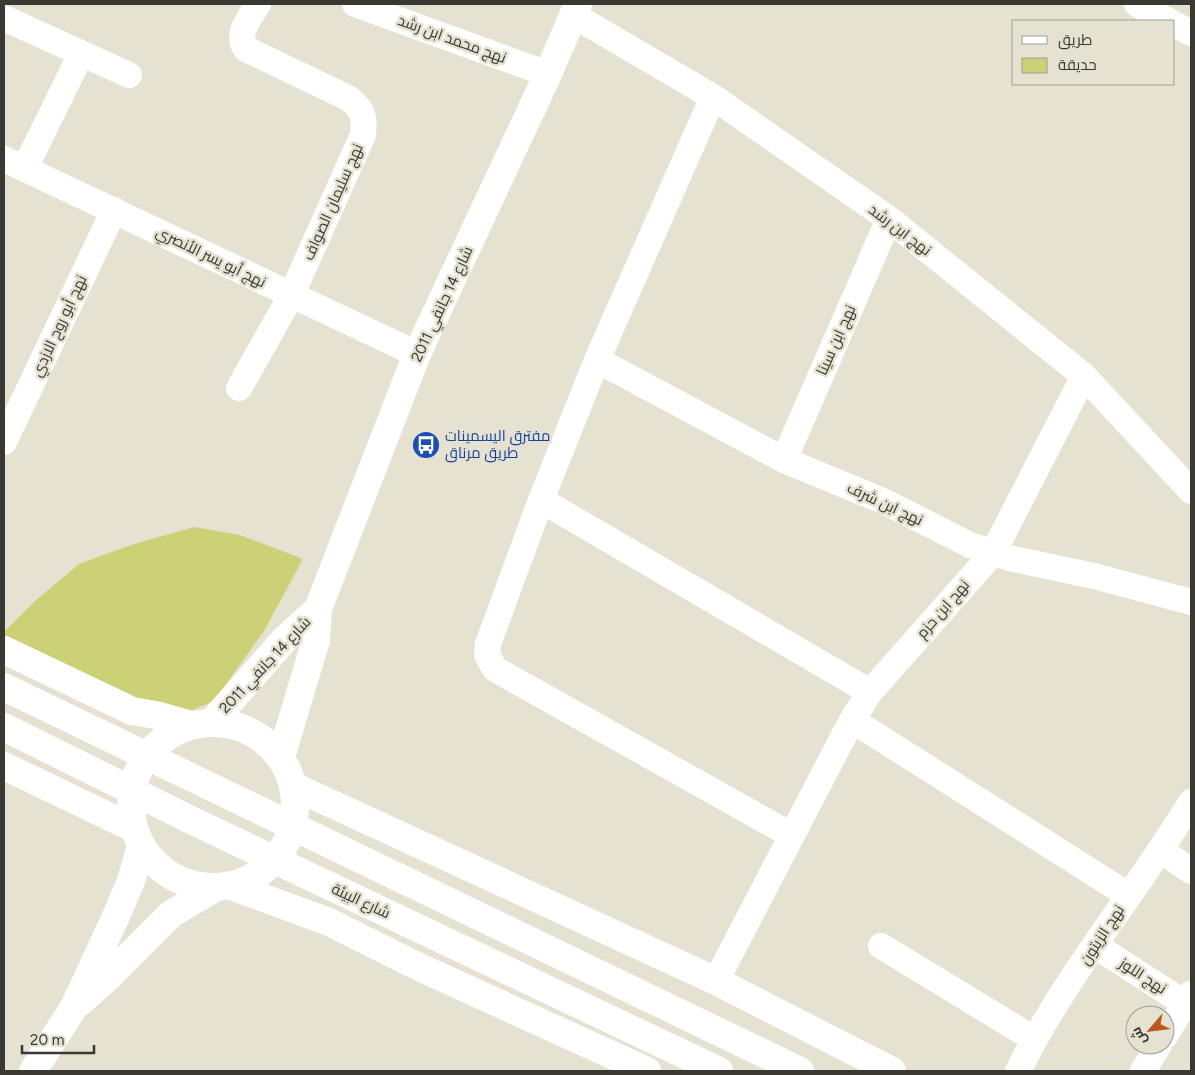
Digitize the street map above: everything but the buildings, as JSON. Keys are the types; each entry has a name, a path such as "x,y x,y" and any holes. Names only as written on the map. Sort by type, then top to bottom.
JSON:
{"main road":[{"name":"شارع 14 جانفي 2011","path":"281,757 316,640 318,609 418,354 548,74 575,9"},
{"name":"شارع 14 جانفي 2011","path":"202,723 235,698 284,640 318,609"},
{"path":"4,650 132,711 202,723 239,726 262,738 281,757 294,786 296,812 289,838 275,860 255,876 223,887 172,914 107,978 74,1007"},
{"path":"4,687 800,1071"},
{"path":"33,1071 74,1007 131,881 137,837 130,802 135,776 148,753 167,736 202,723"},
{"name":"شارع البيئة","path":"4,727 191,820 719,1071"},
{"path":"4,766 137,837 154,864 172,877 193,885 223,887 329,922 417,966 647,1071"},
{"path":"294,786 716,981 892,1071"}],"street":[{"name":"نهج سليمان الصواف","path":"258,4 241,33 241,44 246,49 348,98 359,106 364,115 363,135 290,296"},
{"name":"نهج محمد ابن رشد","path":"355,4 548,74"},
{"name":"نهج ابن رشد","path":"575,9 714,97 888,219 1084,376 1191,491"},
{"path":"1158,13 1170,20"},
{"path":"4,18 129,75"},
{"path":"1175,23 1191,33"},
{"path":"14,164 80,54"},
{"path":"714,97 597,360 541,500 488,644 487,655 490,664 495,669 791,835"},
{"name":"نهج أبو يسر الأنصري","path":"14,164 114,210 290,296 418,354"},
{"name":"نهج أبو روح الازدي","path":"4,442 114,210"},
{"name":"نهج ابن سينا","path":"784,460 888,219"},
{"path":"239,388 290,296"},
{"name":"نهج ابن شرف","path":"597,360 784,460 883,501 970,545 993,553 1094,576 1191,602"},
{"name":"نهج ابن حزم","path":"716,981 852,720 870,692 993,553 1084,376"},
{"path":"541,500 870,692"},
{"path":"852,720 1128,895"},
{"name":"نهج الزيتون","path":"1018,1071 1034,1038 1128,895 1162,851 1191,802"},
{"path":"1162,851 1191,871"},
{"path":"880,946 1034,1038"},
{"name":"نهج اللوز","path":"1096,946 1189,1000"},
{"path":"1175,1021 1189,1000"},
{"path":"1143,1071 1153,1055"}],"green space":[{"path":"194,527 240,535 303,559 264,631 214,701 176,717 4,655 4,632 34,602 79,564 131,545"}],"place":[{"name":"مفترق اليسمينات طريق مرناق","path":"426,445"}]}
